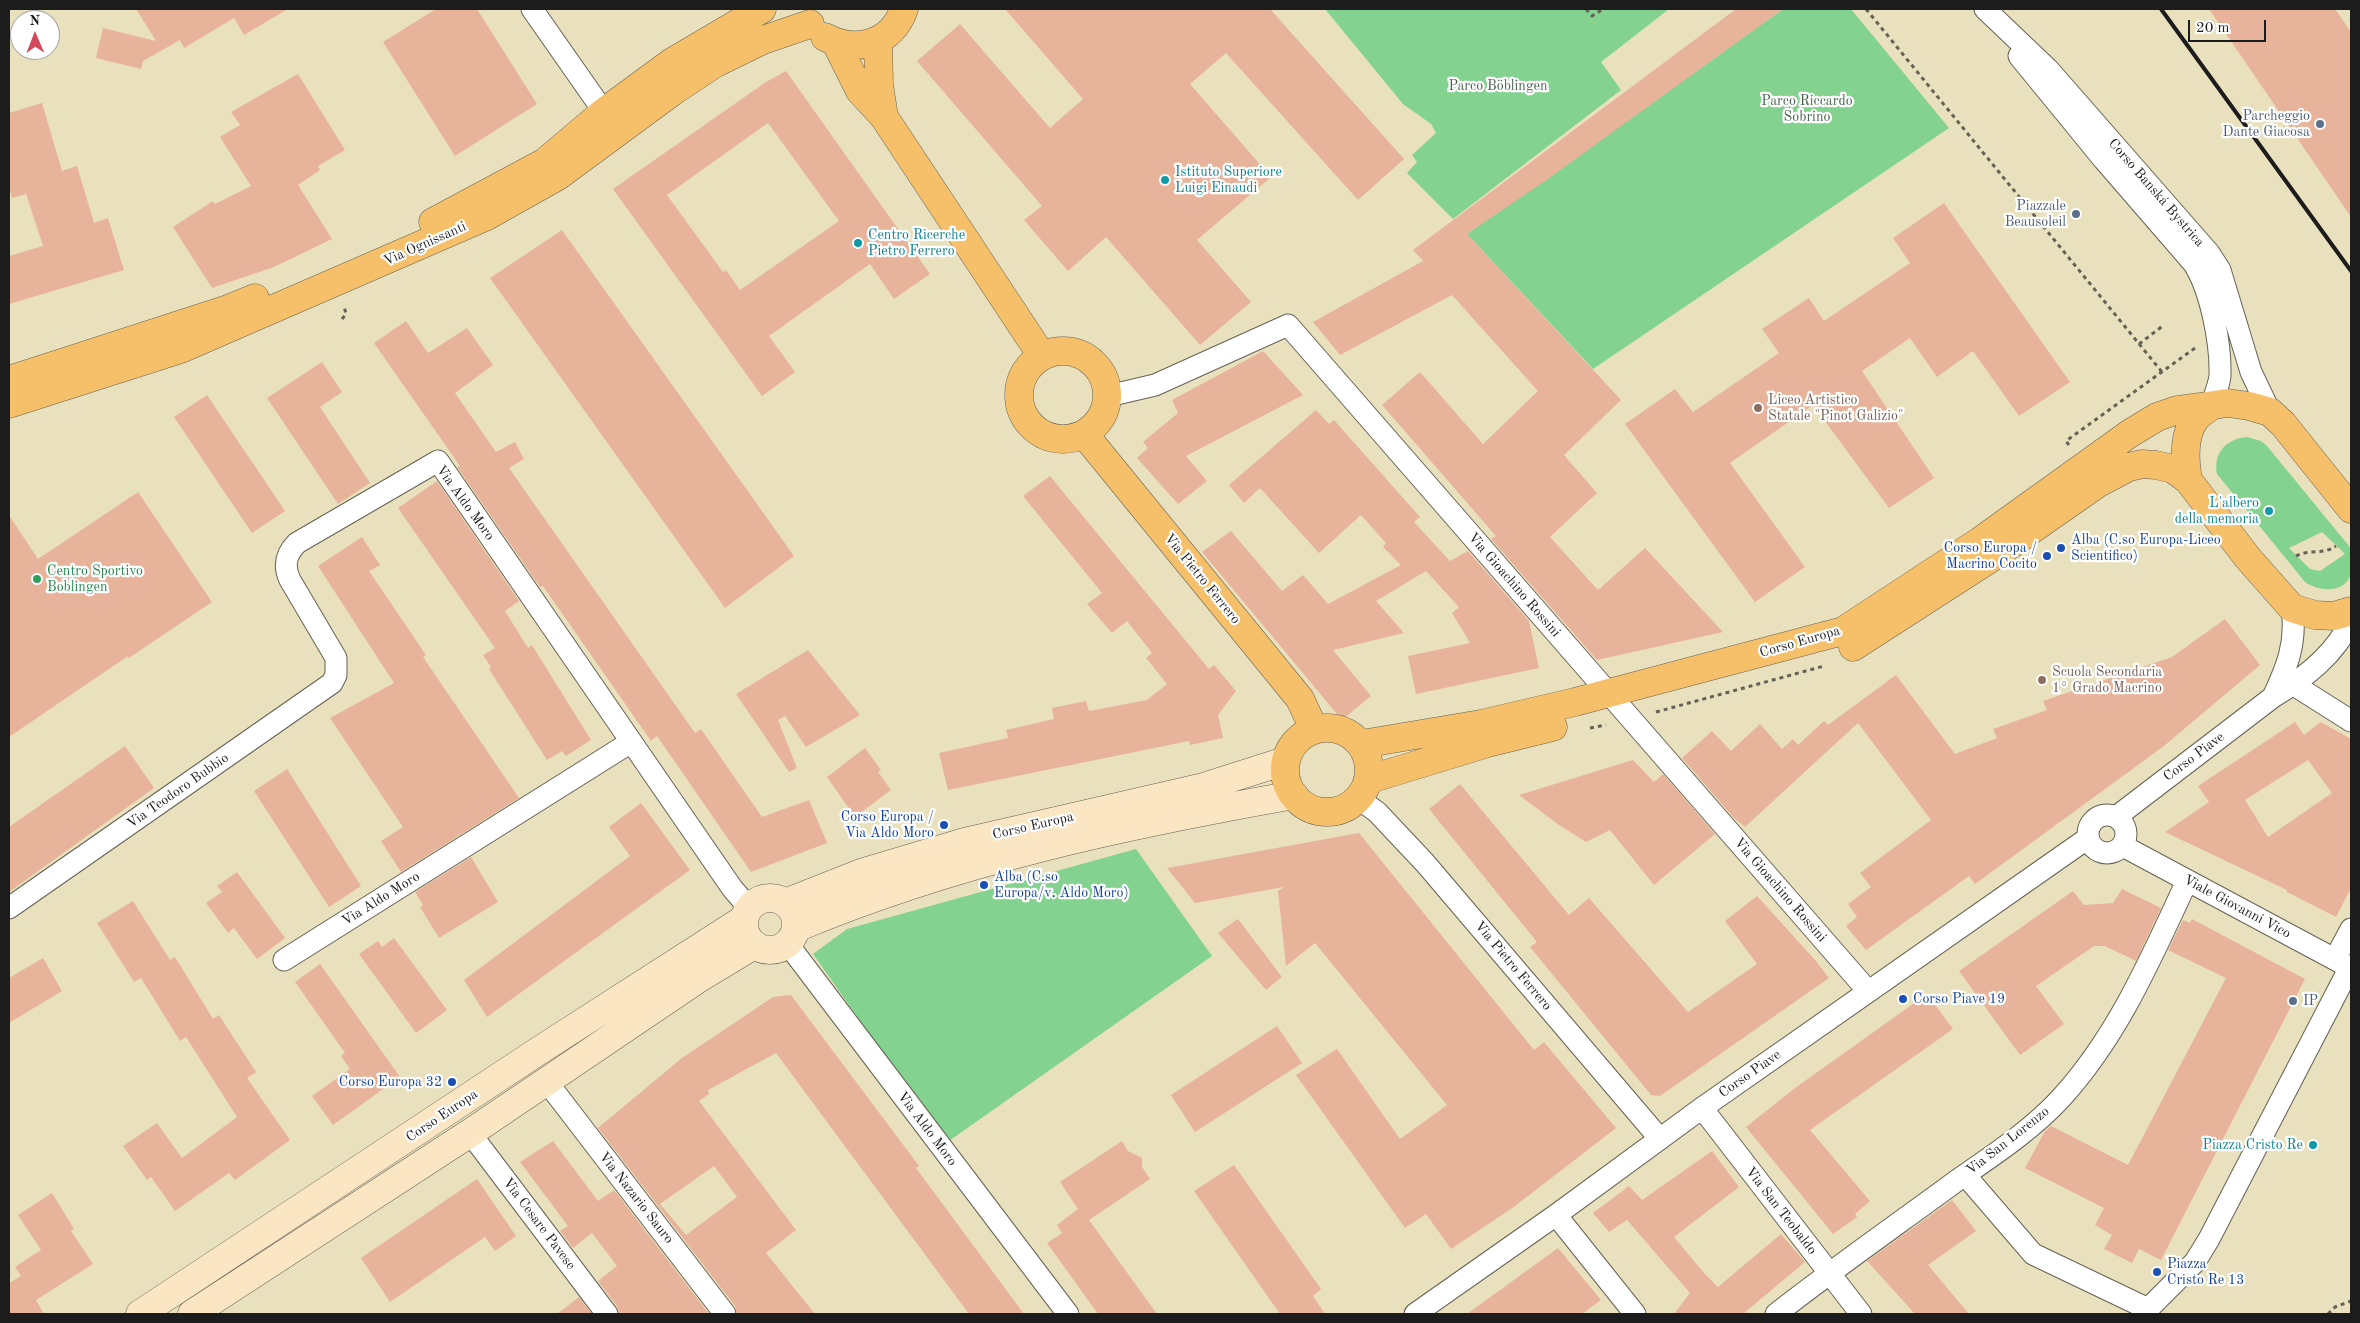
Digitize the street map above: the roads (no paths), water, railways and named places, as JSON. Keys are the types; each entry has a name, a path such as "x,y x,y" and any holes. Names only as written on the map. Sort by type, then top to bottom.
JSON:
{"main road":[{"name":"Via Ognissanti","path":"9,380 228,309 434,222 545,162 604,112 672,62 762,9"},
{"path":"807,16 822,36 836,43 850,46 864,45 878,41 891,31 901,18 904,9"},
{"name":"Via Ognissanti","path":"9,404 182,349 485,217 558,176 672,92 714,64 807,16"},
{"path":"878,41 879,86 884,118"},
{"path":"836,43 860,92 884,118 1042,356"},
{"path":"1056,351 1072,352 1086,357 1098,367 1105,381 1108,396 1104,412 1096,425 1084,434 1068,439 1050,438 1035,430 1024,416 1019,400 1020,383 1029,367 1042,356 1056,351"},
{"name":"Corso Europa","path":"1364,789 1488,743 1843,632 1980,541 2129,434 2157,417 2177,410 2228,403 2270,412"},
{"path":"2211,406 2195,419 2190,429 2186,465 2188,480 2247,557 2292,608 2315,615 2334,616 2351,611"},
{"path":"2270,412 2340,481 2351,509"},
{"name":"Via Pietro Ferrero","path":"1084,434 1300,699 1314,729"},
{"name":"Corso Europa","path":"1362,744 1615,702 1855,646 1991,558 2097,484 2129,466 2142,464 2172,469 2188,480"},
{"path":"1327,727 1340,729 1352,735 1362,744 1370,768 1364,789 1348,808 1334,812 1320,812 1307,807 1288,787 1285,775 1285,761 1291,748 1300,736 1314,729 1327,727"},
{"name":"Corso Europa","path":"140,1314 747,914 764,898 773,898 785,903 862,873 965,842 1200,788 1285,761"},
{"name":"Corso Europa","path":"754,945 770,950 778,949 791,936 870,897 973,864 1208,810 1294,794"},
{"path":"785,903 794,913 791,936"},
{"path":"192,1314 470,1133 701,977 754,945 745,932 747,914"}],"street":[{"path":"532,9 604,112"},
{"name":"Corso Banská Bystrica","path":"1983,9 2104,160 2194,264 2208,292 2216,339 2220,377 2211,406"},
{"name":"Corso Banská Bystrica","path":"1983,9 2048,69 2209,253 2220,270 2251,372 2270,412"},
{"name":"Via Gioachino Rossini","path":"1108,396 1155,386 1288,325 1868,990"},
{"name":"Via Aldo Moro","path":"337,666 336,658 286,572 287,556 297,543 438,461 732,888 747,914"},
{"name":"Corso Piave","path":"2273,697 2289,663 2295,624 2292,608"},
{"name":"Corso Piave","path":"2116,817 2273,697 2294,685 2334,651 2351,620"},
{"name":"Via Teodoro Bubbio","path":"9,908 326,688 332,683 337,666"},
{"path":"2294,685 2351,721"},
{"name":"Via Aldo Moro","path":"284,960 631,742"},
{"name":"Via Pietro Ferrero","path":"1364,789 1377,812 1425,863 1657,1141"},
{"path":"2104,815 2116,817 2125,826 2126,840 2124,846 2113,853 2106,854 2094,849 2088,838 2089,826 2093,820 2104,815"},
{"name":"Corso Piave","path":"1415,1314 1556,1215 1868,990 2088,838"},
{"name":"Viale Giovanni Vico","path":"2124,846 2186,881 2346,964"},
{"name":"Via San Lorenzo","path":"1776,1314 1829,1273 2037,1122 2063,1096 2108,1038 2147,966 2186,881"},
{"path":"1965,1175 2032,1254 2144,1311 2195,1262 2209,1239 2346,964 2351,929"},
{"name":"Via Aldo Moro","path":"791,936 1068,1314"},
{"name":"Via Nazario Sauro","path":"546,1082 725,1314"},
{"name":"Via San Teobaldo","path":"1702,1108 1861,1314"},
{"name":"Via Cesare Pavese","path":"470,1133 608,1314"},
{"path":"1556,1215 1636,1314"}],"railway":[{"path":"2161,9 2351,271"}],"place":[{"name":"Parcheggio Dante Giacosa","path":"2320,124"},
{"name":"Istituto Superiore Luigi Einaudi","path":"1165,180"},
{"name":"Piazzale Beausoleil","path":"2076,214"},
{"name":"Centro Ricerche Pietro Ferrero","path":"858,243"},
{"name":"Liceo Artistico Statale \"Pinot Galizio\"","path":"1758,408"},
{"name":"L'albero della memoria","path":"2269,511"},
{"name":"Alba (C.so Europa-Liceo Scientifico)","path":"2061,548"},
{"name":"Corso Europa / Macrino Cocito","path":"2047,556"},
{"name":"Centro Sportivo Boblingen","path":"37,579"},
{"name":"Scuola Secondaria 1° Grado Macrino","path":"2042,680"},
{"name":"Corso Europa / Via Aldo Moro","path":"944,825"},
{"name":"Alba (C.so Europa/v. Aldo Moro)","path":"984,885"},
{"name":"Corso Piave 19","path":"1903,999"},
{"name":"IP","path":"2293,1001"},
{"name":"Corso Europa 32","path":"452,1082"},
{"name":"Piazza Cristo Re","path":"2313,1145"},
{"name":"Piazza Cristo Re 13","path":"2157,1272"}],"park label":[{"name":"Parco Böblingen","path":"1498,86"},
{"name":"Parco Riccardo Sobrino","path":"1807,109"}]}
